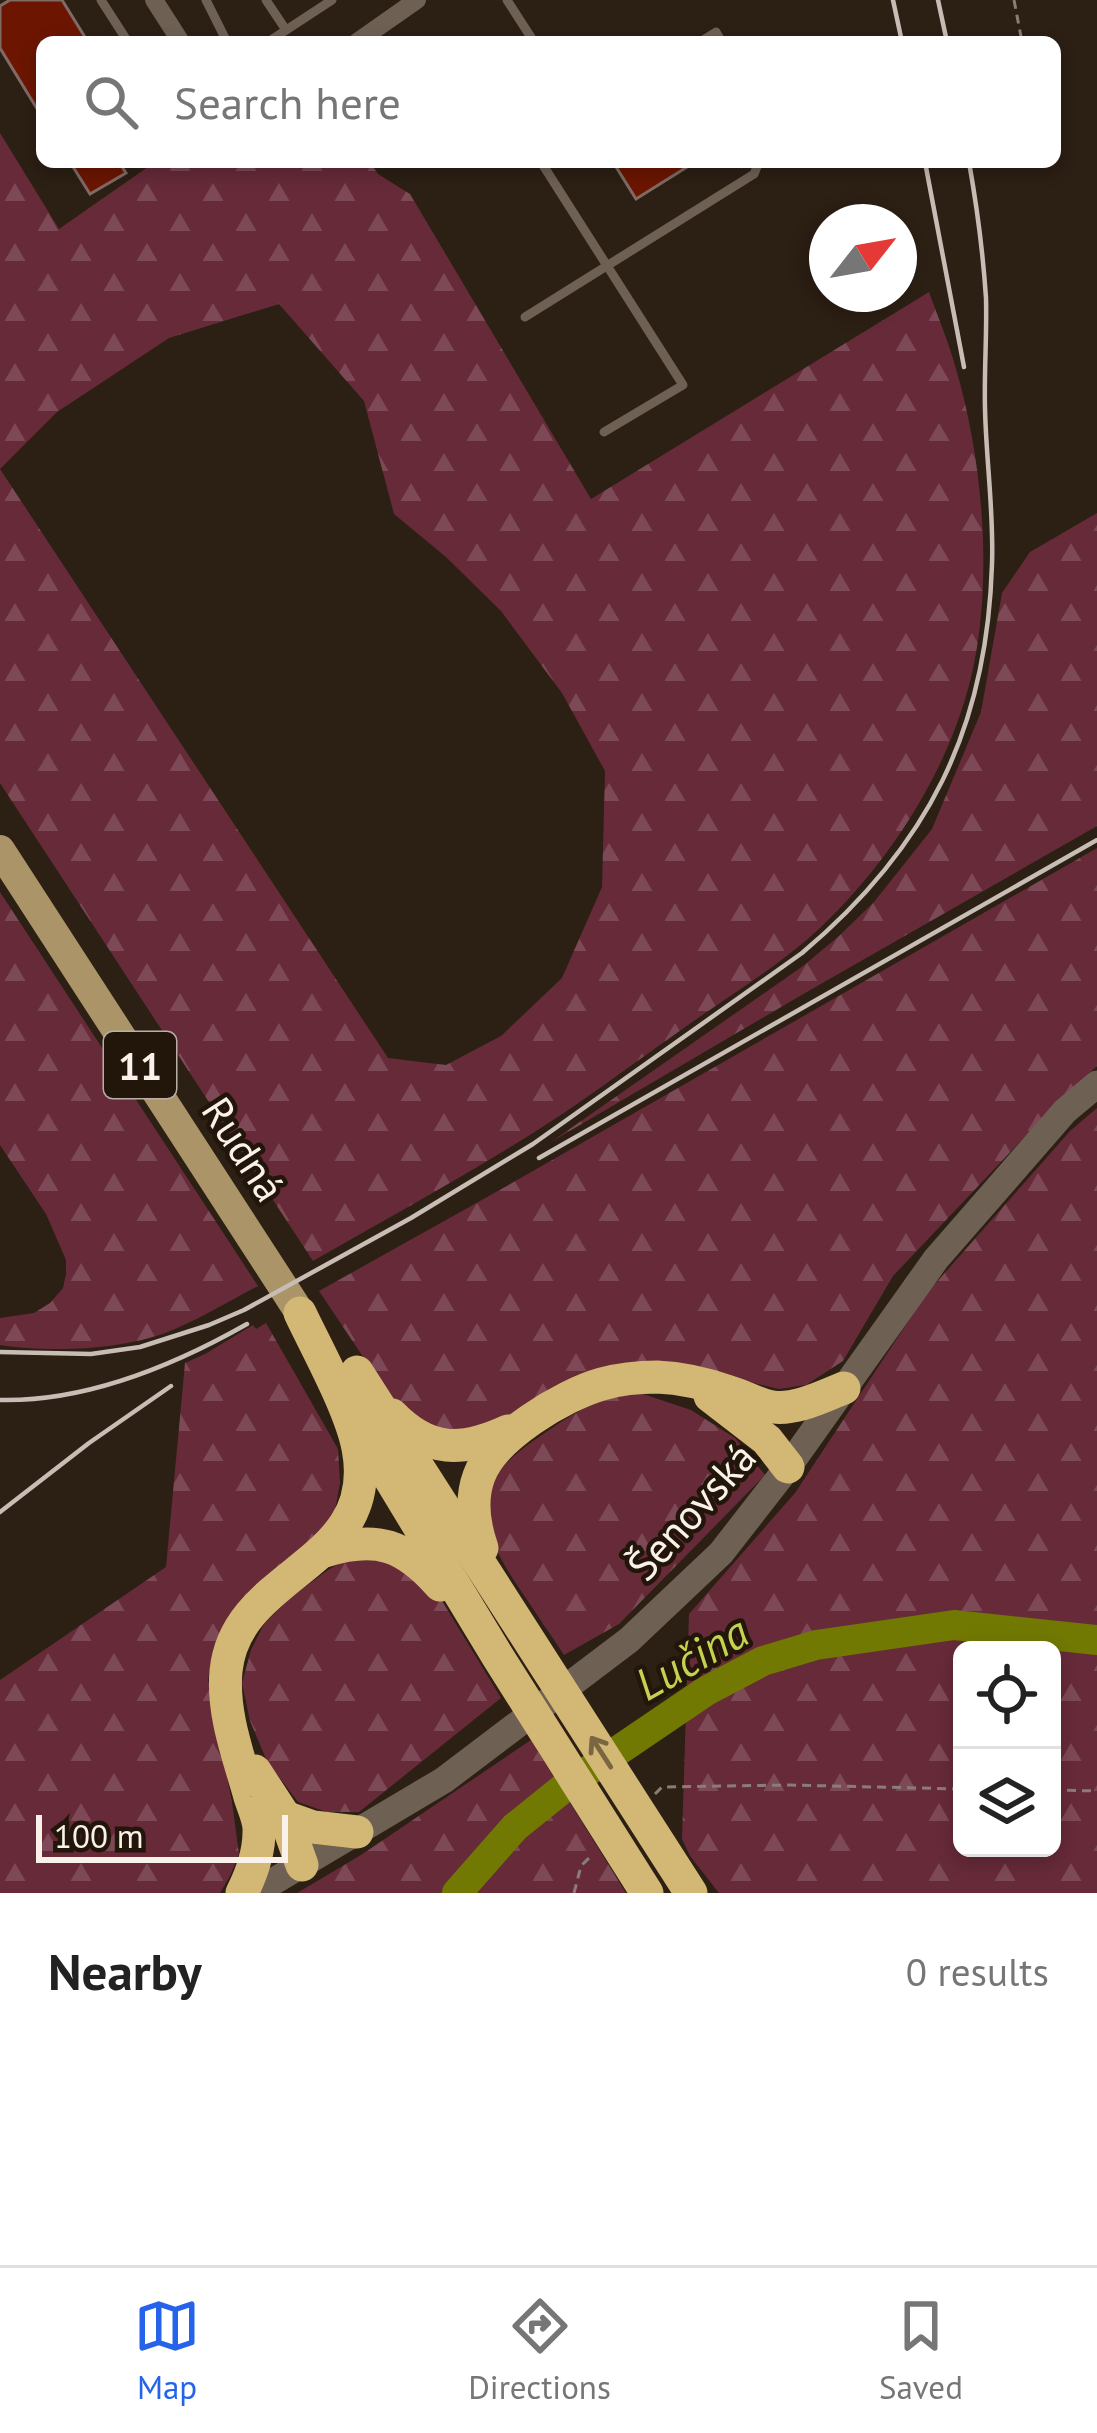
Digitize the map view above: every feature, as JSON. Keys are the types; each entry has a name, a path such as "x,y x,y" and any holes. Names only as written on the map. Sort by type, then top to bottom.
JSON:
{"highway":[{"name":"11","path":"300,1313 471,1548 691,1889"},
{"path":"345,1379 415,1435 441,1445 475,1444 599,1385 656,1377 728,1391 772,1407 806,1402 844,1388"},
{"name":"11","path":"345,1379 500,1660 640,1882"},
{"path":"299,1867 272,1823 234,1741 225,1677 228,1656 250,1614 325,1551 351,1514 360,1466 345,1379"},
{"path":"688,1382 776,1449 794,1457"},
{"path":"772,1407 794,1457"},
{"path":"496,1590 474,1519 477,1481 497,1449 532,1420"},
{"path":"325,1551 372,1544 411,1556 443,1590 479,1646 500,1660"},
{"path":"272,1823 357,1832"},
{"path":"242,1893 272,1823"}],"main road":[{"name":"Rudná","path":"0,850 300,1313"}],"street":[{"path":"154,0 177,36"},
{"path":"366,36 417,0"},
{"name":"Šenovská","path":"254,1893 444,1780 629,1640 721,1553 936,1259 1065,1111 1097,1084"}],"lane":[{"path":"101,0 124,36"},
{"path":"206,0 224,36"},
{"path":"266,0 286,30"},
{"path":"277,36 332,0"},
{"path":"507,0 530,36"},
{"path":"545,168 683,385 604,432"},
{"path":"525,317 754,174 756,168"}],"path":[{"path":"1013,0 1021,36"},
{"path":"662,1787 953,1789"},
{"path":"1061,1790 1097,1791"},
{"path":"574,1893 581,1866"}],"green space":[{"path":"0,133 59,229 146,168 374,168 410,194 591,499 896,312 917,312 917,299 929,292 956,369 972,436 983,579 969,686 940,763 899,835 848,900 768,970 533,1133 313,1261 0,783 0,469","holes":["279,304 364,401 394,514 501,611 562,693 605,771 602,887 562,978 501,1036 446,1065 388,1058 0,469 57,412 169,338"]},
{"path":"1097,513 1097,826 551,1142 803,966 874,902 932,829 981,712 1002,593 1030,552"},
{"path":"1097,848 1097,1066 893,1276 843,1361 806,1385 779,1389 692,1368 450,1438 398,1409 319,1291"},
{"path":"0,892 258,1286 185,1324 135,1341 65,1349 0,1345 0,1318 34,1313 50,1303 63,1288 66,1260 46,1214 0,1145"},
{"path":"1097,1108 1097,1893 719,1893 682,1839 689,1614 795,1493 927,1293 1070,1131"},
{"path":"266,1323 338,1449 340,1483 334,1515 234,1608 213,1649 208,1680 239,1854 230,1876 220,1893 0,1893 0,1680 166,1567 185,1363 253,1325 256,1329"},
{"path":"640,1393 691,1410 735,1438 765,1475 619,1624 564,1655 493,1541 486,1504 490,1487 516,1454 564,1420 597,1403"},
{"path":"375,1558 399,1565 433,1586 501,1698 359,1812 327,1812 298,1802 267,1761 250,1721 242,1683 264,1624 290,1598 347,1559"},
{"path":"531,1740 626,1893 297,1893 361,1855"}],"building":[{"path":"10,0 62,0 84,36 36,36 36,107 0,48 0,6"},
{"path":"74,168 123,168 126,173 90,194"},
{"path":"617,168 685,168 636,199"}],"waterway":[{"name":"Lučina","path":"457,1893 515,1827 566,1786 706,1691 763,1661 816,1645 954,1625 1097,1640"}],"railway":[{"path":"893,0 901,36"},
{"path":"938,0 946,36"},
{"path":"926,168 964,367"},
{"path":"0,1352 91,1354 140,1347 244,1310 533,1144 802,953 884,871 916,827 963,732 988,624 992,544 985,408 986,298 970,168"},
{"path":"539,1158 1097,840"},
{"path":"0,1400 65,1395 128,1379 247,1324"},
{"path":"0,1512 171,1386"}]}
